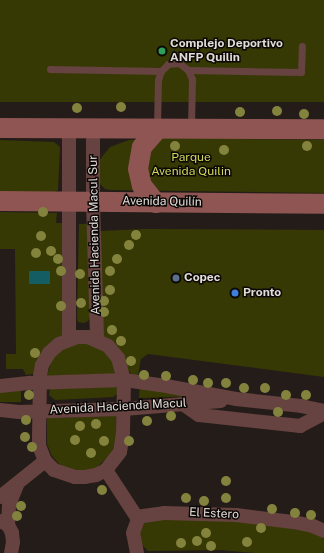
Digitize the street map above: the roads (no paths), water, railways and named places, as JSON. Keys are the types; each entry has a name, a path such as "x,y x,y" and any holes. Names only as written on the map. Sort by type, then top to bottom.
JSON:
{"main road":[{"path":"0,128 93,130 324,129"},
{"path":"156,203 142,186 138,169 142,147 157,130"},
{"name":"Avenida Quilín","path":"0,201 324,204"}],"street":[{"name":"Avenida Hacienda Macul Sur","path":"69,129 69,339"},
{"name":"Avenida Hacienda Macul Sur","path":"93,130 93,202 97,340"},
{"path":"88,337 97,340 114,352 121,366 124,380 122,443 120,452 106,470 96,475 74,478 54,470 45,461 39,445 40,382 42,365 49,353 59,344 69,339 88,337"},
{"name":"Avenida Hacienda Macul","path":"0,386 40,382 124,380 236,399 301,406 324,412"},
{"name":"Avenida Hacienda Macul","path":"0,410 39,411 124,409 236,399"},
{"path":"183,404 199,415 300,426 324,412"},
{"path":"0,498 45,461"},
{"path":"106,470 138,519 133,533 137,553"},
{"path":"11,553 13,542 4,523 17,484"},
{"name":"El Estero","path":"138,519 143,516 164,513 236,514 293,522 313,526 324,531"}],"lane":[{"path":"188,70 301,72 302,46"},
{"path":"157,130 158,80 164,67 174,62 185,66 192,79 191,129"},
{"path":"50,69 161,71"}],"water":[{"path":"29,271 50,271 50,284 29,284"}],"place":[{"name":"Complejo Deportivo ANFP Quilin","path":"162,51"},
{"name":"Copec","path":"176,278"},
{"name":"Pronto","path":"235,293"}],"park label":[{"name":"Parque Avenida Quilin","path":"191,165"}]}
